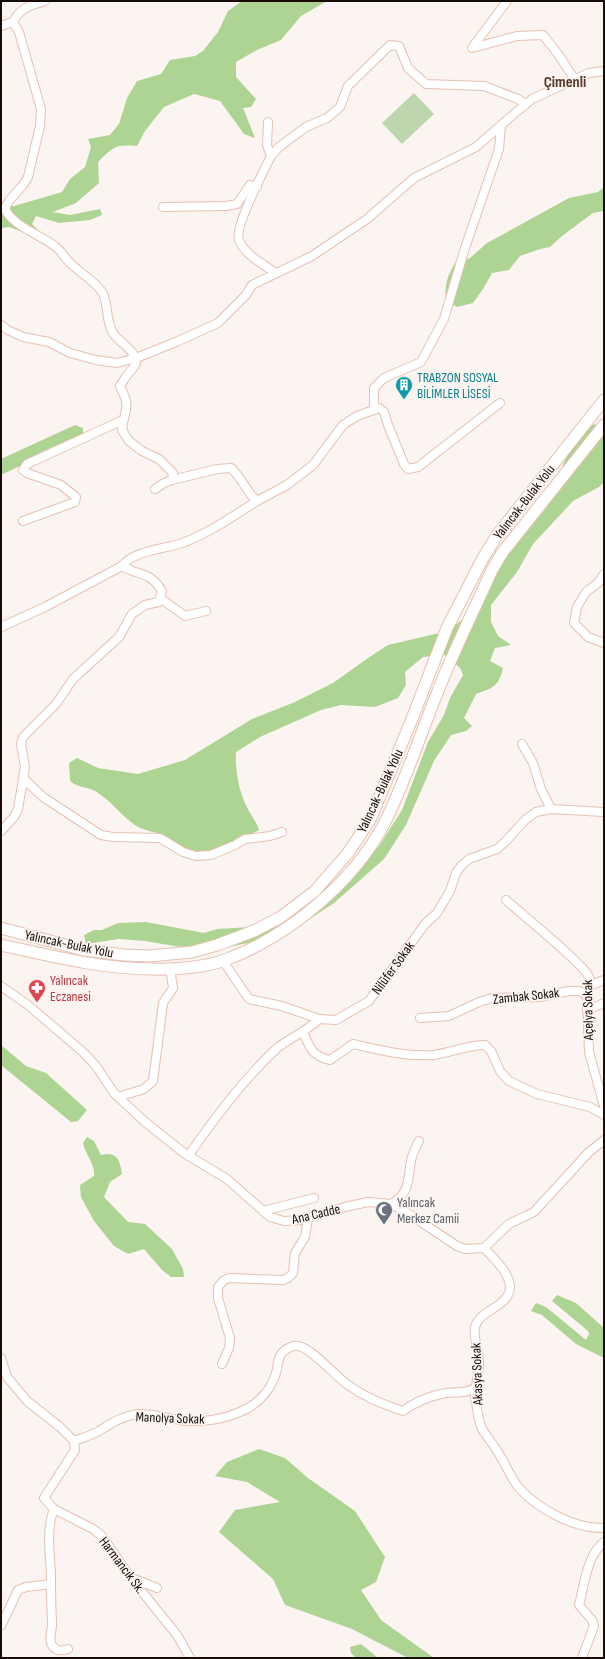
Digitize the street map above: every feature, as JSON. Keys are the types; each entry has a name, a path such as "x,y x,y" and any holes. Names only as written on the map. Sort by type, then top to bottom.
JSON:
{"main road":[{"name":"Yalıncak-Bulak Yolu","path":"1,928 84,950 124,955 149,956 192,952 218,945 254,931 281,917 316,891 348,853 370,820 425,687 447,628 483,558 498,534 604,400"},
{"name":"Yalıncak-Bulak Yolu","path":"1,945 69,960 127,968 170,968 223,961 251,949 302,918 325,898 364,854 384,822 403,779 438,689 492,570 502,553 604,425"}],"street":[{"path":"1,26 13,22 17,14 25,7 45,1"},
{"path":"507,1 472,48 517,36 543,35 558,54 575,80"},
{"path":"13,22 19,32 41,109 40,126 28,177 23,185 9,200 5,208 6,213 24,228 56,247 68,262 103,292 110,328 116,338 127,346 136,358 136,364 120,386 127,400 127,412 122,430 129,441 142,451 159,459 173,473 172,480"},
{"path":"276,273 256,260 243,248 238,238 240,222 270,156 278,147 306,127 327,118 340,107 348,86 390,45 399,46 408,68 426,84 484,86 518,99 526,104"},
{"path":"1,325 23,337 49,342 70,353 96,360 117,363 136,358 218,323 246,295 252,285 312,256 367,219 414,178 476,147 532,99 589,73 604,71"},
{"path":"268,122 267,145 270,156"},
{"path":"374,410 374,388 384,378 421,362 444,319 464,251 499,148 501,126"},
{"path":"163,207 237,204 250,185 257,187"},
{"path":"1,627 45,607 149,550 184,543 216,527 287,485 313,465 343,425 357,416 379,408 384,412 404,464 408,469 418,467 500,403"},
{"path":"23,521 75,502 76,497 61,484 27,473 23,470 27,464 124,420"},
{"path":"155,489 172,480 217,469 231,468 244,483 250,496 257,502"},
{"path":"1,831 18,809 26,767 21,744 23,737 56,704 73,679 119,637 132,614 145,605 159,602 162,591 156,582 148,575 129,570 122,566"},
{"path":"604,574 598,584 586,592 578,607 574,622 588,637 604,643"},
{"path":"160,598 185,616 206,611"},
{"path":"522,744 533,763 541,789 551,809"},
{"path":"24,779 43,796 101,835 113,837 160,838 184,852 196,856 211,855 245,839 270,836 282,832"},
{"name":"Nilüfer Sokak","path":"319,1019 336,1020 368,1001 425,924 437,913 450,891 456,873 469,859 497,849 525,820 536,812 551,809 604,812"},
{"name":"Açelya Sokak","path":"506,900 576,962 589,976 589,986 586,995 589,1052 604,1106"},
{"path":"223,961 249,999 282,1006 319,1019"},
{"path":"118,1097 144,1089 152,1081 163,1004 173,988 170,968"},
{"path":"589,986 604,980"},
{"name":"Ana Cadde","path":"1,986 48,1022 84,1053 118,1097 145,1122 188,1156 227,1179 270,1217 284,1221 301,1220 368,1202 391,1204 409,1214 456,1246 465,1249 484,1248"},
{"name":"Zambak Sokak","path":"420,1018 449,1016 479,1002 492,998 540,997 569,991 579,991 586,995"},
{"path":"587,1010 604,1003"},
{"path":"188,1156 218,1114 254,1072 277,1048 303,1032 319,1019"},
{"path":"303,1032 313,1052 320,1058 330,1060 353,1044 392,1053 431,1055 449,1053 471,1045 485,1045 491,1051 500,1071 509,1081 537,1094 590,1107 604,1115"},
{"path":"391,1204 401,1198 406,1190 410,1177 411,1160 419,1140"},
{"path":"484,1248 509,1224 534,1212 588,1153 604,1140"},
{"path":"263,1211 314,1198"},
{"path":"222,1364 229,1348 230,1338 218,1298 218,1287 223,1280 229,1278 283,1280 288,1278 292,1273 294,1253 305,1237 308,1218"},
{"name":"Akasya Sokak","path":"484,1248 502,1268 510,1286 502,1303 483,1315 475,1329 479,1364 475,1388 476,1407 482,1428 499,1452 518,1486 550,1513 591,1528 604,1528"},
{"name":"Manolya Sokak","path":"74,1441 98,1432 115,1420 138,1414 159,1415 174,1419 192,1421 206,1421 228,1416 248,1408 264,1396 276,1374 278,1361 282,1353 288,1348 298,1346 309,1352 347,1385 373,1400 403,1411 425,1399 441,1393 469,1392 475,1388"},
{"path":"1,1358 7,1376 27,1401 60,1427 74,1441 75,1450 44,1498 54,1509 51,1516 50,1531 50,1598 53,1626 50,1641 52,1646 57,1650 62,1651 68,1649"},
{"name":"Harmancık Sk.","path":"54,1509 93,1529 102,1536 131,1578 177,1635 190,1658"},
{"path":"582,1658 594,1626 592,1620 579,1605 592,1556 598,1547 604,1542"},
{"path":"131,1578 157,1588"},
{"path":"1,1626 18,1590 26,1587 51,1584"}],"green space":[{"path":"242,1 327,1 301,16 281,40 257,50 236,62 236,77 256,99 251,107 243,108 255,138 244,134 220,101 194,94 164,107 145,131 137,146 119,146 107,153 98,162 99,183 76,203 53,212 70,215 100,209 102,215 90,220 59,223 36,216 32,224 37,229 31,235 9,227 1,228 1,205 14,206 62,192 70,179 85,167 91,147 88,139 110,135 119,124 127,98 137,81 161,74 170,60 195,56 203,51 218,32 228,11"},
{"path":"414,93 434,114 402,144 382,123"},
{"path":"604,187 604,211 593,213 550,247 520,256 509,270 492,273 473,303 457,307 446,300 447,280 455,263 470,258 487,243 569,198 598,192"},
{"path":"604,424 604,482 599,487 573,501 533,544 517,572 491,605 491,622 498,636 511,645 495,648 490,661 503,668 499,679 491,688 476,694 464,718 472,726 466,731 451,735 434,761 406,825 384,859 334,903 296,928 267,939 219,949 186,948 145,941 119,939 86,944 84,935 94,930 102,930 118,923 146,922 204,933 217,929 251,927 308,901 329,885 354,870 379,846 402,810 428,742 444,715 450,698 463,675 460,668 446,655 423,657 405,672 406,685 398,698 375,707 341,705 321,710 260,737 236,752 236,767 240,790 259,830 228,845 202,853 192,852 160,834 138,827 101,795 92,789 77,785 70,781 69,763 77,758 98,768 138,774 185,760 252,719 295,702 333,683 388,645 448,631 464,618 498,559 514,540 539,497 558,478 573,438 586,425"},
{"path":"75,425 83,428 83,434 74,440 1,475 1,459"},
{"path":"1,1045 26,1066 46,1073 87,1110 78,1121 71,1122 1,1065"},
{"path":"87,1137 94,1141 101,1155 111,1154 119,1161 122,1174 110,1182 104,1197 128,1222 145,1224 172,1249 183,1269 184,1277 171,1277 162,1270 144,1249 128,1254 114,1246 94,1221 81,1197 80,1185 94,1176 92,1163 83,1143"},
{"path":"557,1295 576,1303 604,1328 604,1358 576,1344 542,1315 531,1311 536,1303 546,1307 586,1340 589,1334 588,1331 552,1301"},
{"path":"259,1449 285,1458 308,1478 355,1511 385,1557 376,1582 361,1590 381,1620 434,1658 408,1658 352,1629 285,1605 273,1579 219,1532 235,1510 280,1502 247,1482 215,1476 227,1462"},
{"path":"361,1644 378,1658 356,1658 351,1653 350,1647"}],"place":[{"name":"TRABZON SOSYAL BİLİMLER LİSESİ","path":"404,400"},
{"name":"Yalıncak Eczanesi","path":"37,1003"},
{"name":"Yalıncak Merkez Camii","path":"384,1225"}],"district":[{"name":"Çimenli","path":"565,82"}]}
